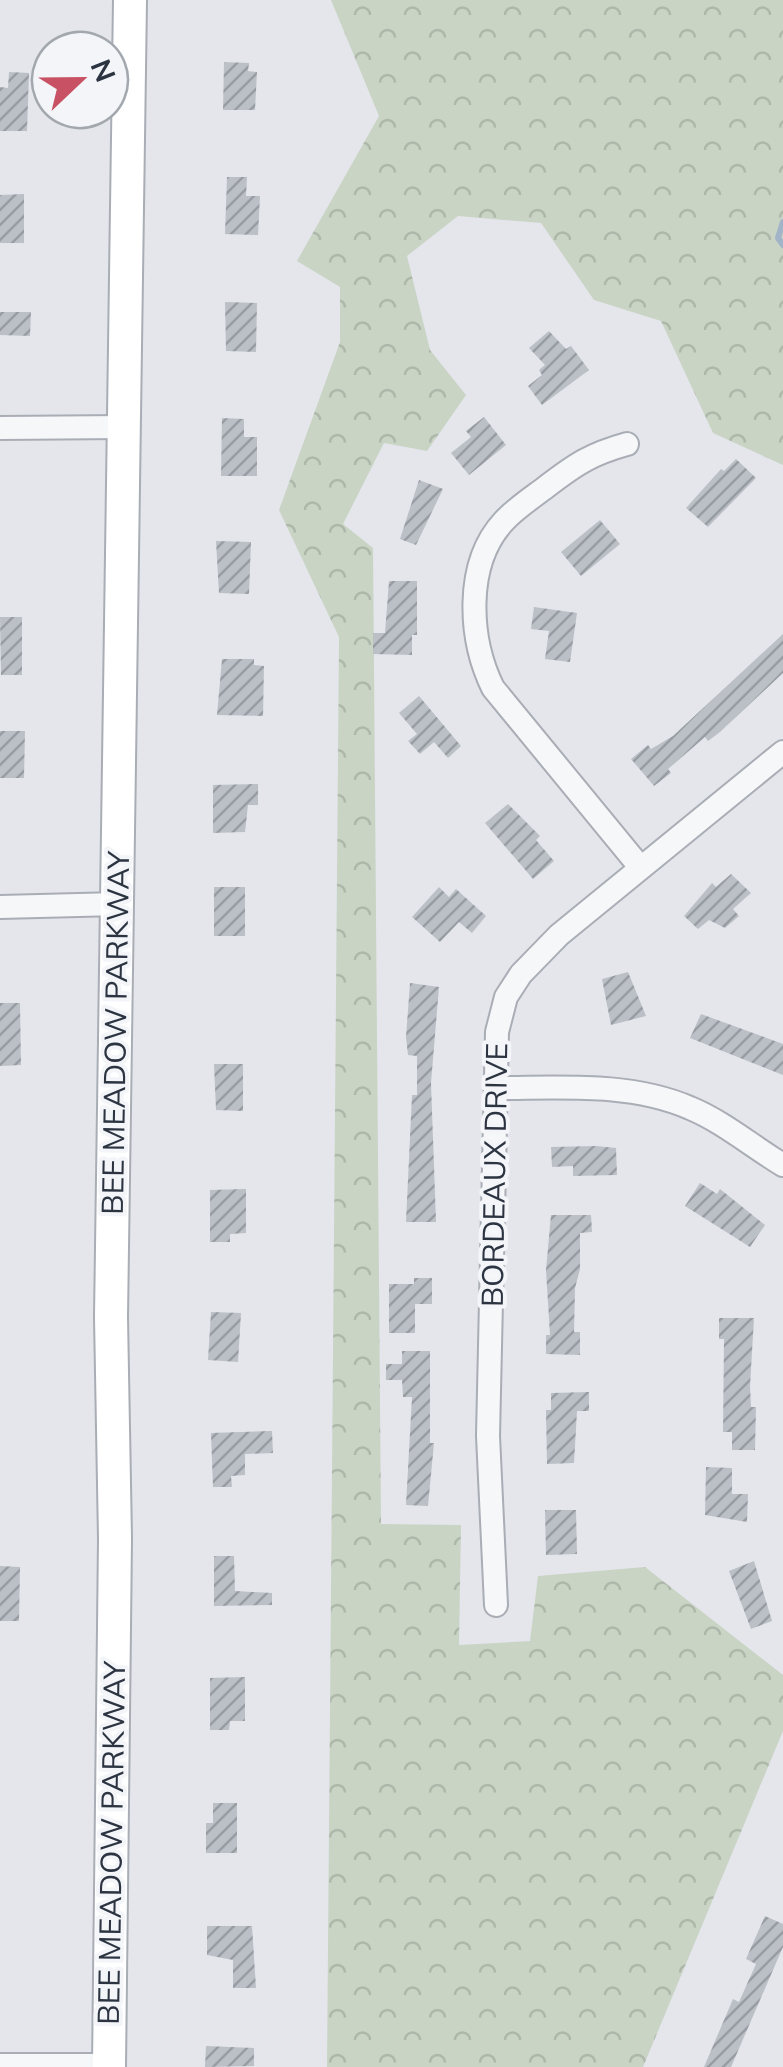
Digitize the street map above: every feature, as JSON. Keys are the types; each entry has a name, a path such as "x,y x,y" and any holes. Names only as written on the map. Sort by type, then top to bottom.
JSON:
{"street":[{"name":"BEE MEADOW PARKWAY","path":"109,2066 115,1540 111,1317 130,0"},
{"path":"0,428 124,428"},
{"path":"626,444 588,454 504,521 484,550 474,627 479,660 493,688 640,867"},
{"name":"BORDEAUX DRIVE","path":"496,1605 488,1436 498,1032 506,997 521,974 559,935 783,752"},
{"path":"0,907 118,904"},
{"path":"497,1088 598,1088 648,1095 692,1108 783,1165"},
{"path":"0,2065 109,2066"}],"green space":[{"path":"331,0 783,0 783,465 713,433 661,321 594,300 541,223 458,216 407,256 430,350 466,395 427,451 384,443 343,524 373,548 381,1524 461,1525 459,1645 530,1641 538,1576 645,1567 783,1675 783,1731 643,2067 327,2067 339,637 279,510 340,342 340,287 297,261 379,116"}],"building":[{"path":"224,62 249,63 248,71 257,72 255,110 223,110"},
{"path":"9,72 29,73 27,131 0,131 0,87 8,88"},
{"path":"227,177 247,177 246,196 260,196 258,235 225,234"},
{"path":"24,194 24,243 0,243 0,195"},
{"path":"225,302 257,303 256,352 226,351"},
{"path":"0,312 31,312 30,336 0,335"},
{"path":"549,331 566,349 571,346 589,370 542,405 528,386 542,375 539,370 545,365 529,348"},
{"path":"484,417 506,445 469,475 451,453 471,437 466,431"},
{"path":"222,418 244,419 244,437 257,437 257,476 221,476"},
{"path":"736,459 756,478 708,527 686,508 721,469 724,471"},
{"path":"419,480 443,489 416,545 400,539"},
{"path":"600,520 620,544 581,576 561,552"},
{"path":"216,541 251,542 249,594 219,593"},
{"path":"389,581 417,581 417,635 412,635 412,655 373,654 373,633 385,633"},
{"path":"534,607 577,613 570,662 545,659 549,631 531,629"},
{"path":"0,617 22,617 22,675 1,675"},
{"path":"783,634 783,673 720,732 708,741 705,737 668,769 671,773 654,786 631,759 648,745 651,749 673,736"},
{"path":"222,659 254,659 254,665 264,666 263,716 217,715"},
{"path":"419,696 461,746 448,758 434,742 420,754 408,741 417,734 399,713"},
{"path":"0,731 25,731 24,778 0,778"},
{"path":"258,784 258,805 248,805 245,832 213,833 213,785"},
{"path":"508,804 540,836 536,840 554,861 533,879 485,823"},
{"path":"731,874 751,893 733,909 739,916 725,928 709,920 698,929 684,916 712,883 716,887"},
{"path":"214,887 245,887 245,936 214,936"},
{"path":"439,887 449,897 456,889 486,916 472,933 459,922 440,942 412,917"},
{"path":"628,972 646,1016 611,1025 602,979"},
{"path":"410,983 439,987 431,1083 436,1222 406,1222 412,1095 417,1095 417,1056 408,1055 406,1037"},
{"path":"0,1003 20,1003 21,1065 0,1066"},
{"path":"701,1014 783,1044 783,1075 690,1038"},
{"path":"214,1064 243,1064 243,1111 216,1110"},
{"path":"551,1147 616,1148 617,1175 573,1176 573,1166 552,1167"},
{"path":"700,1183 717,1194 720,1189 765,1225 750,1247 685,1206"},
{"path":"246,1189 246,1233 230,1234 230,1242 210,1242 210,1190"},
{"path":"551,1215 591,1215 592,1232 580,1233 580,1269 575,1288 574,1332 580,1332 580,1355 546,1354 546,1335 550,1335 546,1270"},
{"path":"414,1278 432,1278 432,1304 415,1304 415,1333 389,1333 389,1284 414,1284"},
{"path":"211,1312 241,1313 238,1362 208,1360"},
{"path":"719,1318 754,1318 750,1386 751,1407 756,1407 755,1450 732,1450 732,1432 723,1432 724,1339 719,1339"},
{"path":"402,1351 430,1351 430,1443 434,1443 428,1506 406,1505 412,1397 403,1397 402,1380 386,1380 386,1364 402,1364"},
{"path":"589,1392 589,1411 577,1411 574,1463 547,1464 546,1410 551,1410 551,1393"},
{"path":"272,1431 273,1453 245,1454 245,1475 231,1476 232,1487 213,1487 211,1433"},
{"path":"706,1467 732,1468 732,1494 748,1494 747,1522 705,1515"},
{"path":"545,1510 576,1510 577,1554 546,1555"},
{"path":"214,1556 234,1556 235,1591 272,1593 272,1605 214,1606"},
{"path":"754,1561 772,1621 751,1629 729,1571"},
{"path":"0,1566 20,1567 19,1621 0,1621"},
{"path":"245,1677 245,1721 230,1721 229,1730 210,1730 210,1678"},
{"path":"213,1803 237,1803 237,1853 206,1853 206,1823 213,1823"},
{"path":"765,1916 783,1924 783,1947 731,2067 704,2067 733,1999 739,2002 756,1964 746,1959"},
{"path":"207,1926 252,1926 256,1988 233,1988 233,1960 207,1955"},
{"path":"206,2046 254,2048 254,2066 205,2067"}],"waterway":[{"path":"783,222 778,238 783,245"}]}
